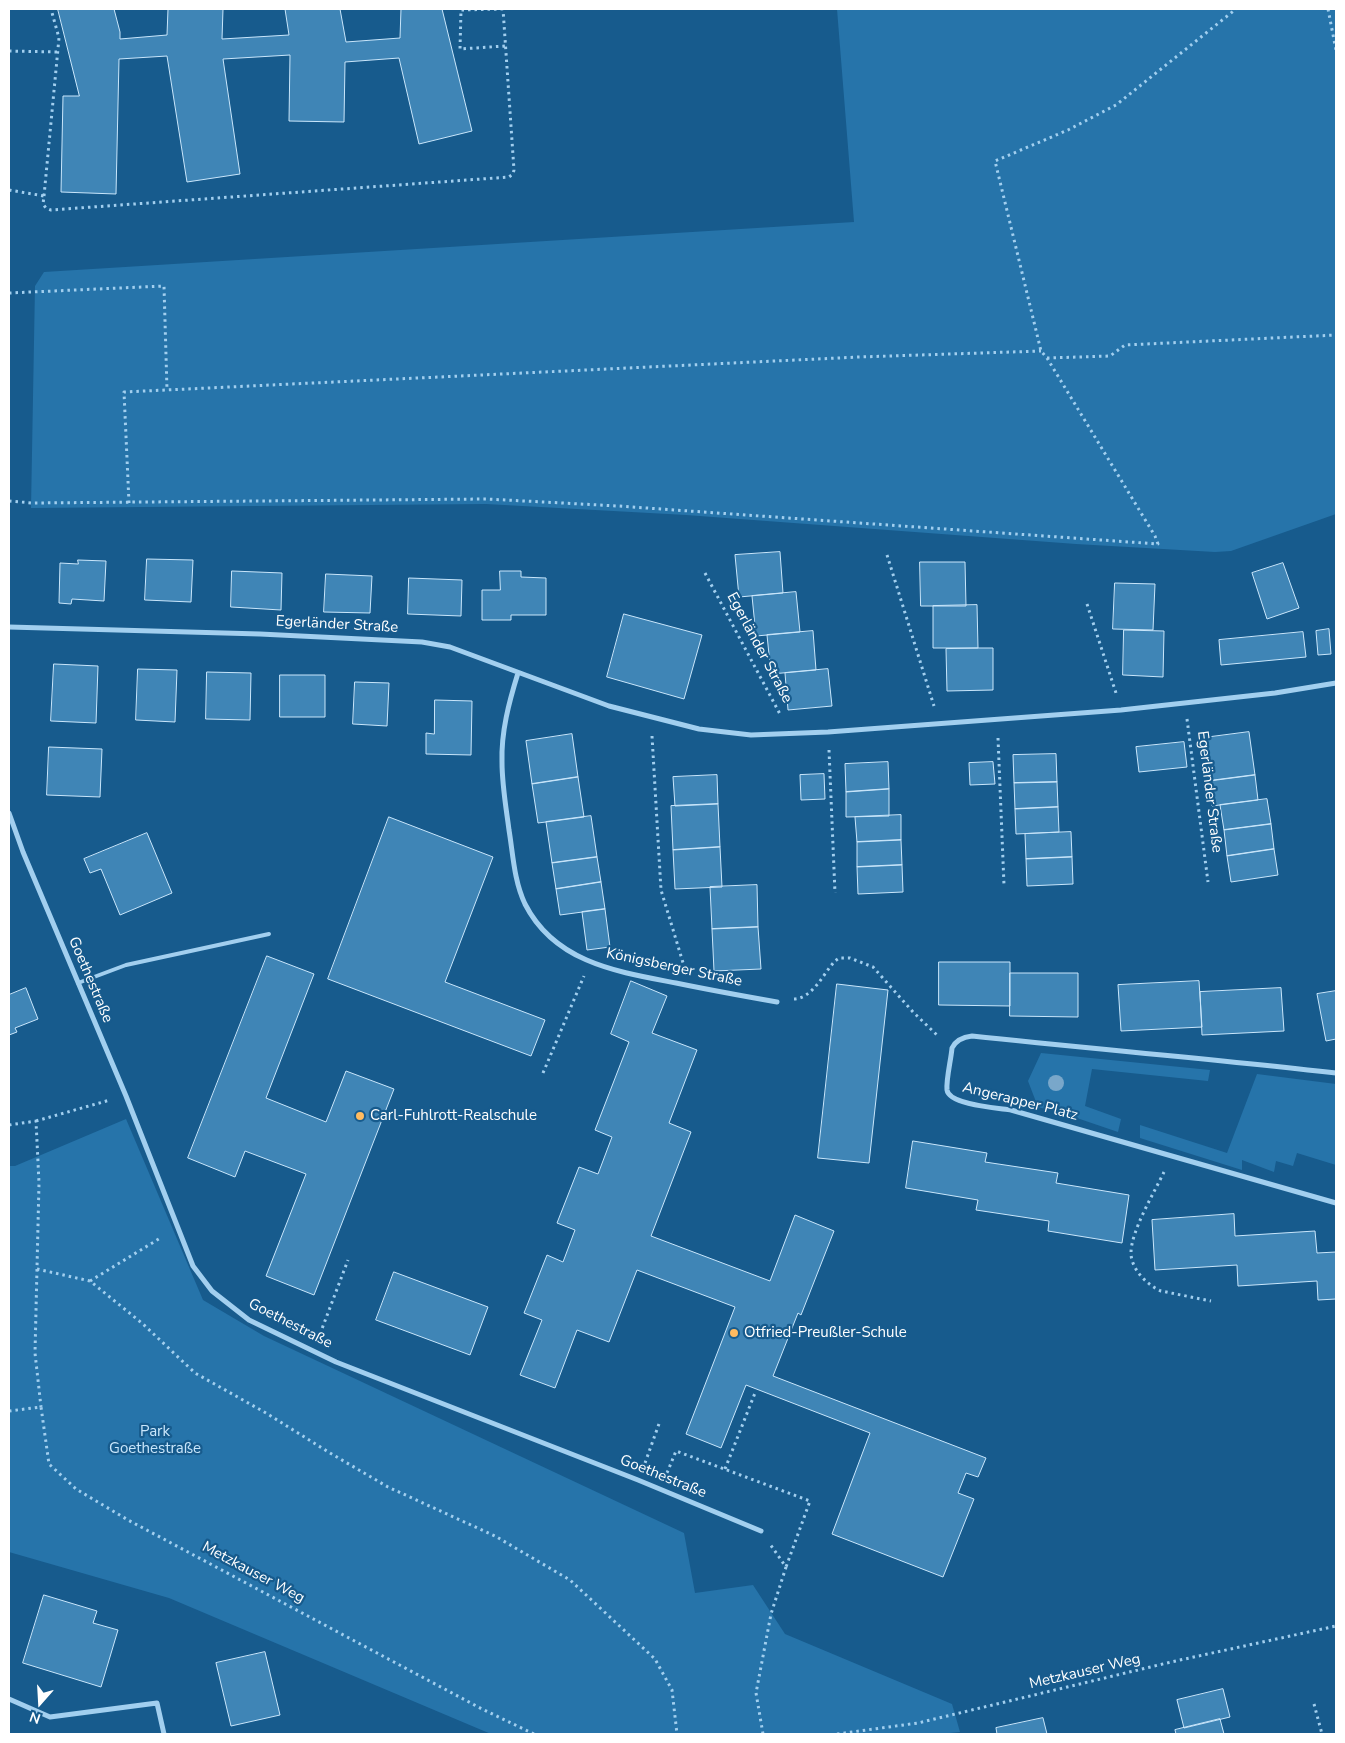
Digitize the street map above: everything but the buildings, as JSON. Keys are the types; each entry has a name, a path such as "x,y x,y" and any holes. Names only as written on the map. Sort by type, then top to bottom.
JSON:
{"street":[{"name":"Egerländer Straße","path":"9,627 260,634 422,642 450,648 609,706 651,718 699,729 751,735 828,732 1121,710 1275,693 1336,683"},
{"name":"Königsberger Straße","path":"518,673 508,708 502,760 503,784 518,886 525,903 538,924 554,941 574,955 608,969 777,1002"},
{"name":"Goethestraße","path":"9,813 23,852 126,1096 193,1266 212,1291 249,1320 336,1362 761,1531"},
{"path":"952,1048 961,1038 972,1036 1336,1073"},
{"name":"Angerapper Platz","path":"952,1048 947,1090 950,1097 956,1100 1011,1110 1336,1203"},
{"path":"9,1699 50,1717 157,1703 164,1734"}],"lane":[{"path":"78,983 126,964 268,934"}],"path":[{"path":"51,9 59,38 43,204 46,208 58,209 509,177 513,174 514,170 503,9 461,10 460,49 505,46"},
{"path":"9,501 32,503 487,499 618,506 1158,544 1155,536 1041,351 995,161 1076,126 1116,105 1236,9"},
{"path":"1328,9 1336,50"},
{"path":"9,51 57,52"},
{"path":"9,190 44,196"},
{"path":"9,292 164,286 167,390"},
{"path":"1047,358 1110,356 1125,345 1336,335"},
{"path":"129,502 124,392 859,357 1041,351"},
{"path":"886,555 939,723"},
{"name":"Egerländer Straße","path":"705,573 790,734"},
{"path":"1087,604 1121,710"},
{"name":"Egerländer Straße","path":"1185,704 1208,882"},
{"path":"651,718 661,890 690,986"},
{"path":"997,720 1004,885"},
{"path":"828,732 835,893"},
{"path":"790,998 802,998 835,961 839,958 850,958 869,965 877,971 912,1012 952,1048"},
{"path":"543,1074 590,962"},
{"path":"9,1125 36,1121 126,1096"},
{"name":"Metzkauser Weg","path":"36,1121 39,1183 35,1353 49,1464 76,1489 128,1520 482,1709 534,1734"},
{"path":"1171,1156 1138,1227 1131,1256 1136,1268 1146,1282 1154,1288 1211,1301"},
{"path":"90,1281 147,1247"},
{"path":"318,1340 348,1260"},
{"path":"37,1269 90,1281 143,1324 195,1373 266,1413 388,1488 495,1536 570,1580 654,1659 672,1690 677,1734"},
{"path":"725,1469 755,1393"},
{"path":"9,1410 42,1407"},
{"path":"649,1451 660,1421"},
{"path":"659,1471 667,1473 676,1451 810,1502 771,1614 756,1693 764,1734"},
{"path":"644,1466 652,1468"},
{"path":"761,1531 786,1567"},
{"name":"Metzkauser Weg","path":"837,1734 918,1723 1172,1662 1336,1626"},
{"path":"1314,1704 1322,1734"}],"green space":[{"path":"837,9 1336,9 1336,514 1231,551 1215,552 1076,544 686,515 486,504 31,508 35,286 44,272 854,222"},
{"path":"1041,1053 1210,1070 1208,1081 1092,1069 1085,1106 1121,1119 1118,1132 1038,1107 1028,1081"},
{"path":"1257,1074 1336,1084 1336,1165 1297,1153 1293,1166 1276,1161 1274,1172 1242,1160 1242,1170 1140,1138 1140,1125 1227,1153"},
{"name":"Park Goethestraße","path":"126,1119 203,1300 264,1336 684,1533 695,1593 753,1585 785,1634 952,1704 960,1732 939,1734 491,1734 169,1598 9,1552 9,1166 15,1166"}],"place":[{"name":"Carl-Fuhlrott-Realschule","path":"360,1116"},
{"name":"Otfried-Preußler-Schule","path":"734,1333"}]}
